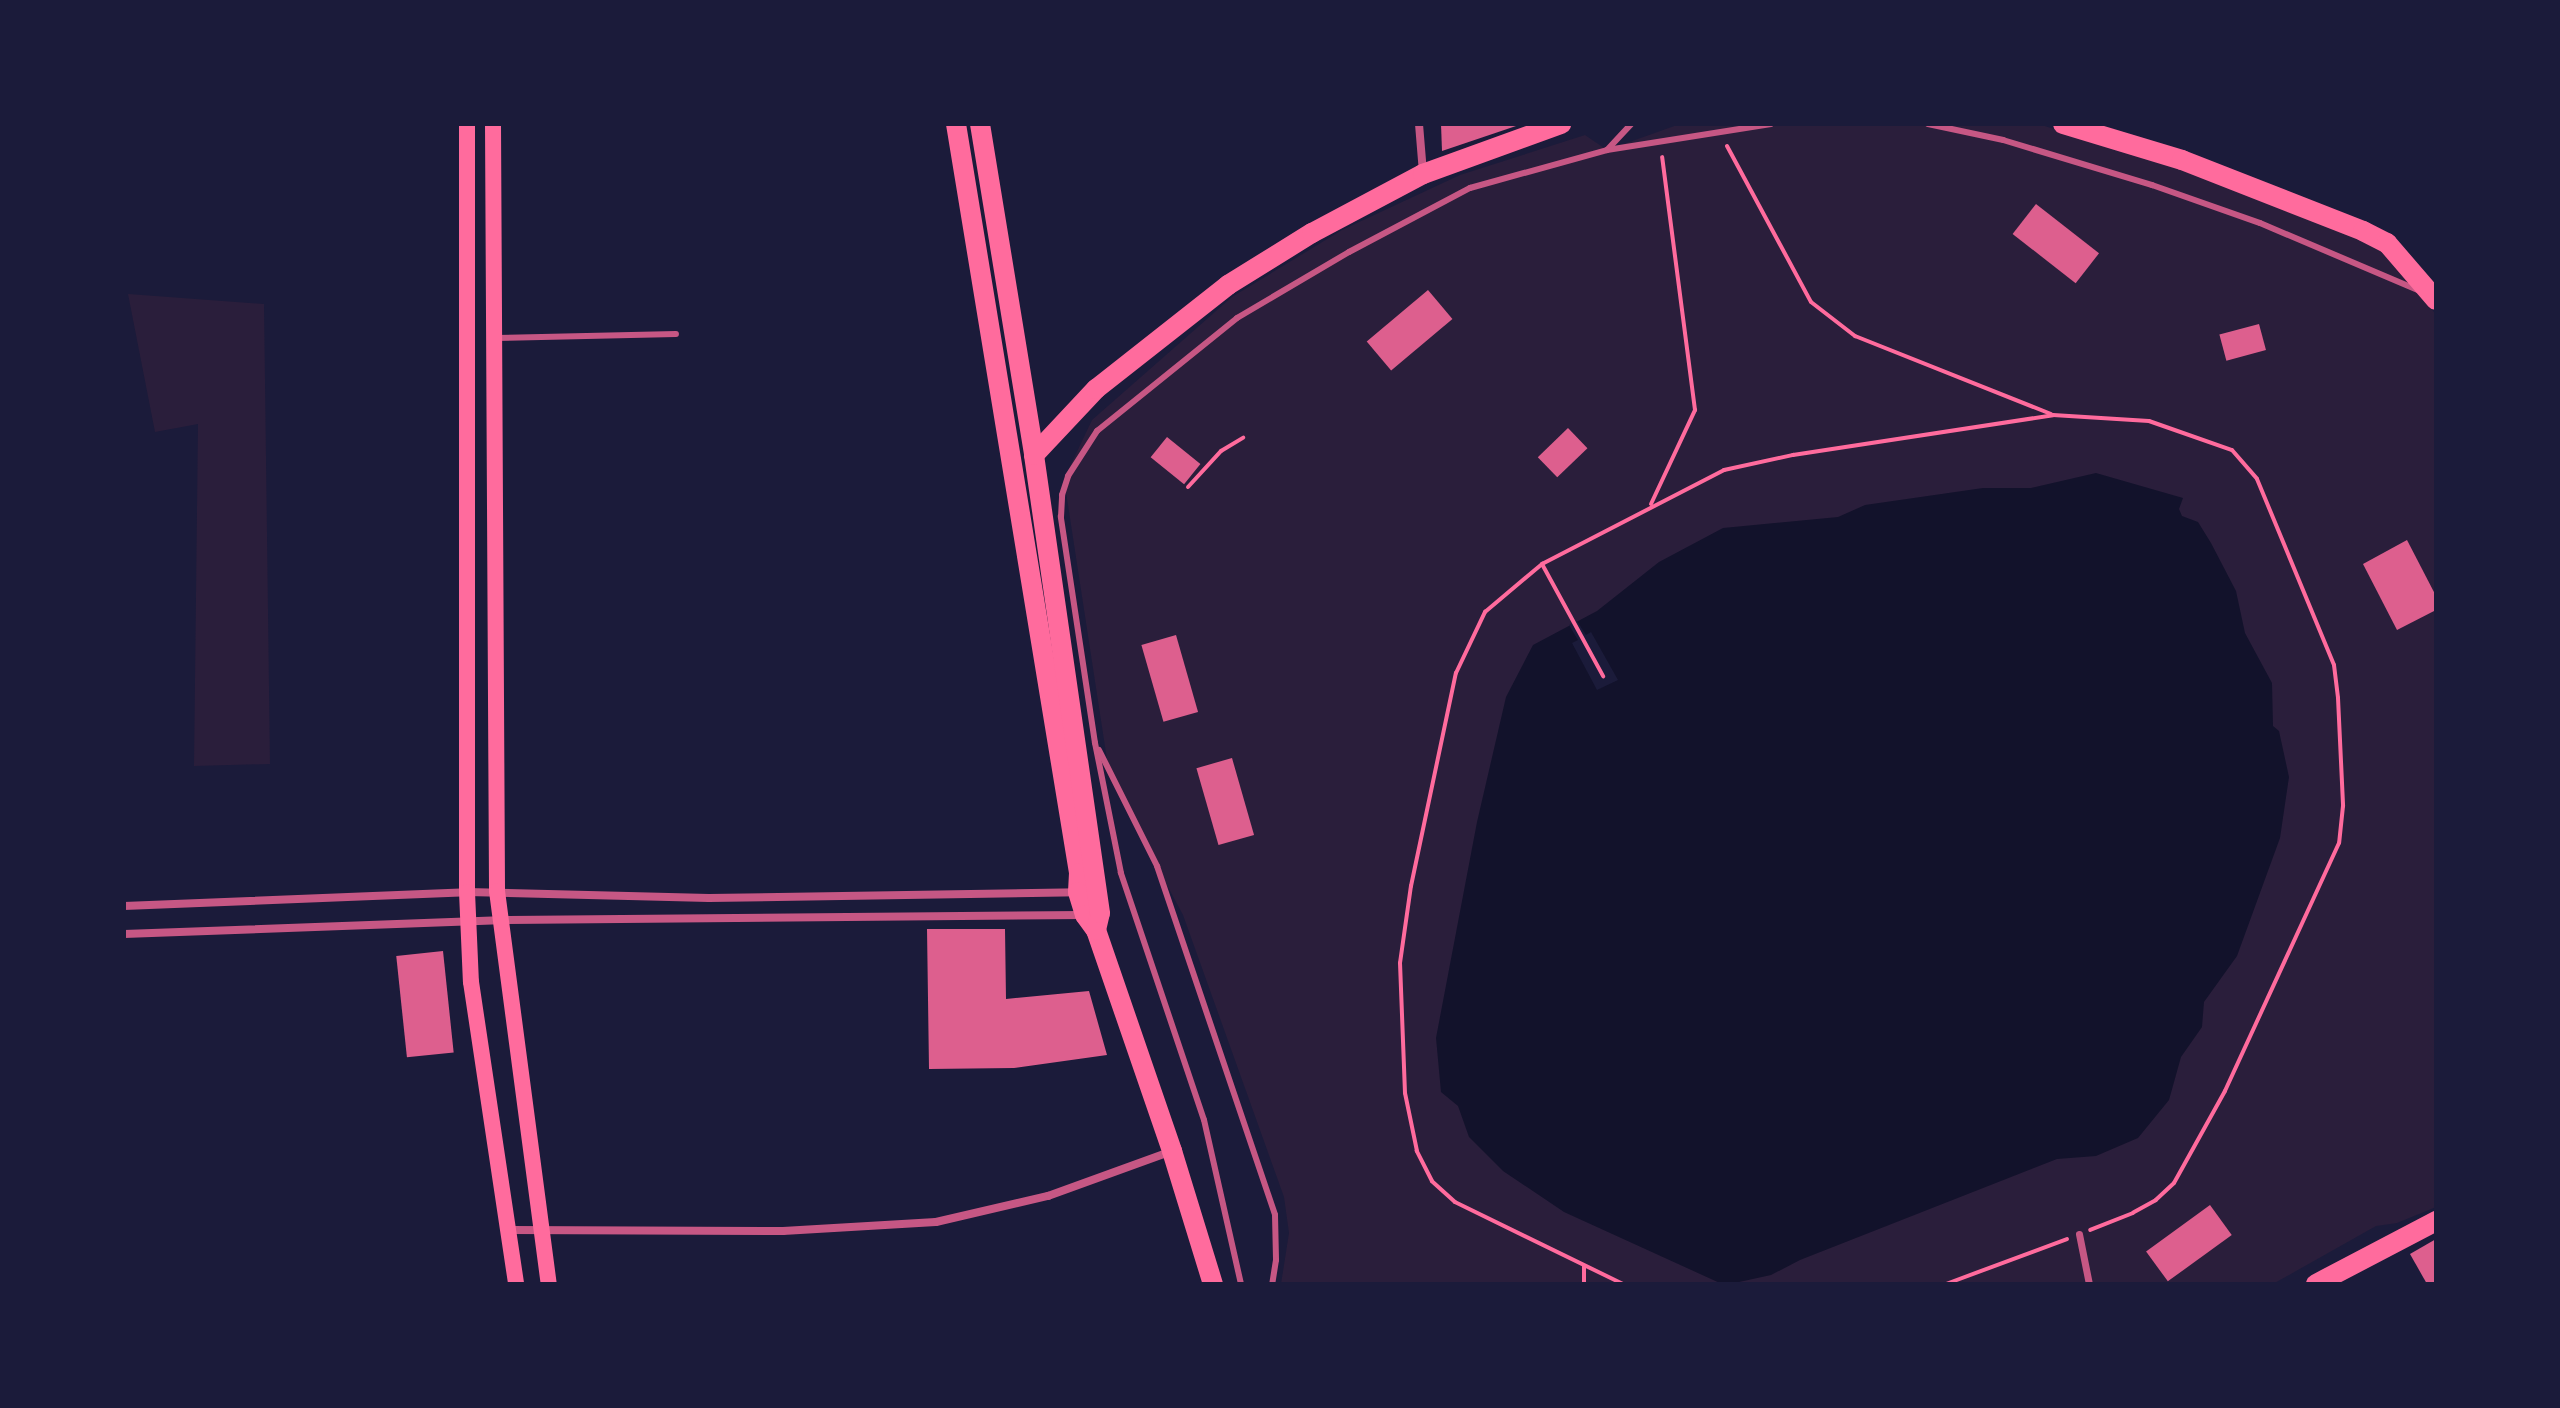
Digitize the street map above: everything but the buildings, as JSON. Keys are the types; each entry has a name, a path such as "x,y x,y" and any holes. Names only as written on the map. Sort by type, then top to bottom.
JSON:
{"main road":[{"path":"467,124 467,892 471,982 516,1284"},
{"path":"493,124 497,891 549,1284"},
{"path":"956,124 1079,873 1087,892"},
{"path":"980,124 1042,512 1087,892 1213,1284"},
{"path":"1034,455 1096,389 1228,285 1312,233 1423,174 1561,124"},
{"path":"2063,124 2182,160 2363,231 2387,243 2434,299"},
{"path":"1018,514 1042,512"},
{"path":"2316,1284 2436,1221"}],"street":[{"path":"1419,124 1423,174"},
{"path":"124,906 497,891 709,898 1087,892"},
{"path":"932,894 932,916"},
{"path":"708,917 709,898"},
{"path":"124,934 499,920 932,916 1094,919"},
{"path":"510,1230 783,1231 936,1222 1048,1196 1172,1151"},
{"path":"2079,1234 2089,1284"}],"lane":[{"path":"1607,150 1631,124"},
{"path":"1241,1284 1204,1120 1121,873 1095,743 1061,517 1062,495 1068,476 1078,456 1097,431 1237,318 1349,252 1470,188 1607,150 1771,124"},
{"path":"1928,124 2003,140 2152,185 2375,269 2434,299"},
{"path":"495,338 676,334"},
{"path":"1095,743 1157,866 1270,1201 1276,1223 1272,1284"}],"path":[{"path":"1720,132 1811,302 1855,336 2053,415"},
{"path":"1650,506 1695,410 1660,142"},
{"path":"1623,1284 1455,1202 1432,1181 1417,1151 1405,1093 1400,963 1411,886 1456,673 1485,612 1542,564 1707,477 1754,462 1998,421 2053,415 2149,421 2232,450 2257,479 2334,665 2343,806 2339,843 2225,1091 2174,1183 2156,1200 2133,1213 1946,1284"},
{"path":"1188,487 1221,451 1243,438"},
{"path":"1542,564 1603,676"},
{"path":"1584,1266 1584,1284"}],"shaded area":[{"path":"1680,124 2038,124 2233,183 2390,251 2436,315 2436,1207 2397,1223 2376,1226 2273,1284 1281,1284 1289,1233 1284,1197 1183,915 1110,779 1064,479 1092,420 1232,297 1342,230 1460,175 1585,135 1607,150"},
{"path":"128,294 264,304 270,764 194,766 198,424 155,432"},
{"path":"2096,473 2183,498 2179,509 2182,516 2198,522 2211,543 2236,591 2245,633 2272,683 2273,726 2279,731 2289,777 2280,838 2237,956 2204,1002 2202,1027 2181,1057 2169,1100 2138,1138 2096,1156 2057,1159 1800,1260 1771,1275 1730,1284 1722,1284 1564,1212 1503,1171 1469,1137 1458,1106 1441,1092 1436,1038 1477,822 1506,697 1533,645 1597,611 1659,562 1723,528 1838,517 1865,505 1983,488 2031,488"}],"pier":[{"path":"1577,621 1586,635 1591,632 1618,680 1597,690 1572,643 1578,640 1569,625"}]}
